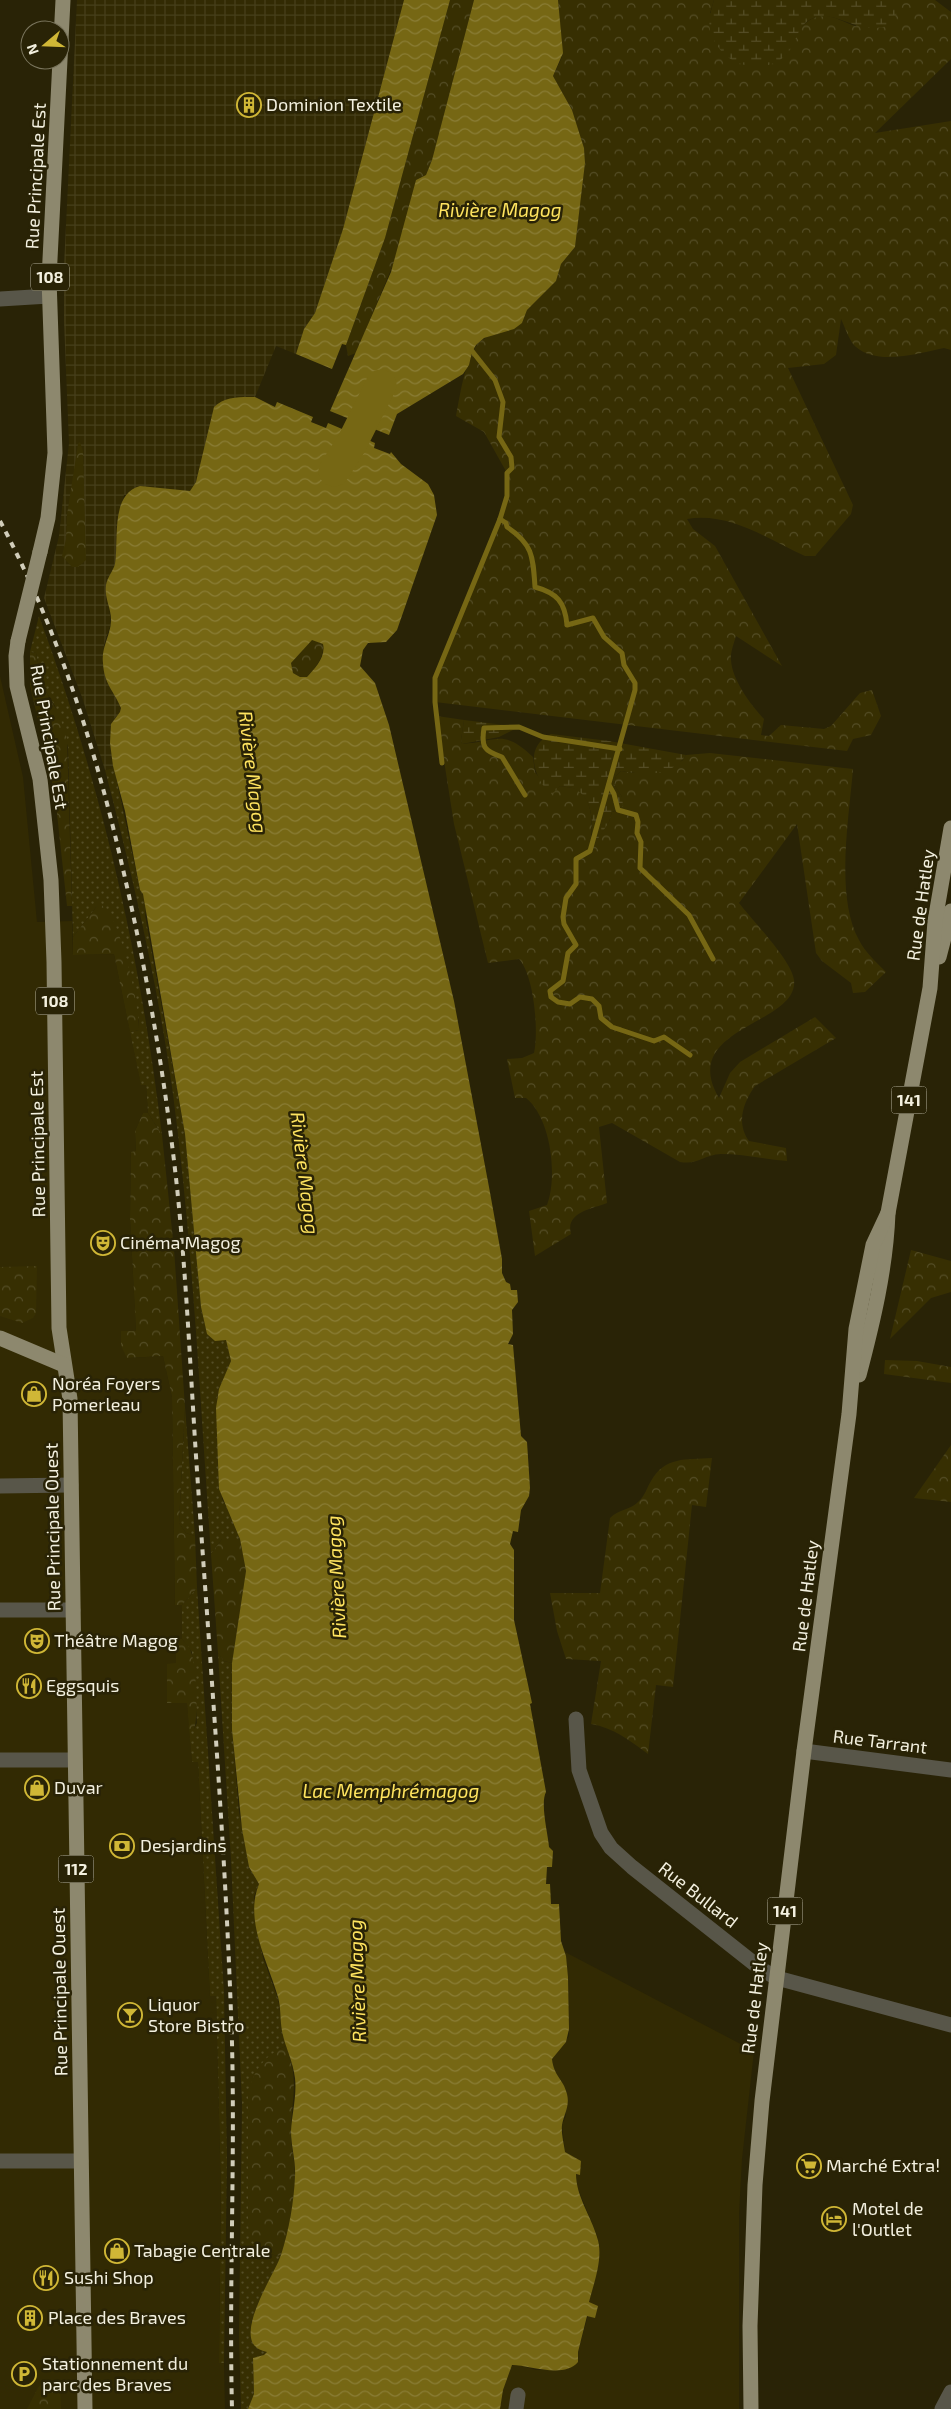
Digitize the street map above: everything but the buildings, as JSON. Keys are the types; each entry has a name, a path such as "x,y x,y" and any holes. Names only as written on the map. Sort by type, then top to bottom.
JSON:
{"main road":[{"name":"Rue Principale Est","path":"63,0 49,296 56,419 55,453 48,518 16,656 17,686 40,779 53,907 58,1314 60,1344 64,1365"},
{"name":"Rue de Hatley","path":"930,988 935,921 951,828"},
{"name":"Rue de Hatley","path":"751,2409 750,2326 755,2185 762,2101 804,1751 849,1414 874,1313 887,1248 888,1213 930,988 951,912"},
{"path":"0,1338 64,1365"},
{"name":"Rue Principale Ouest","path":"64,1365 70,1399 85,2409"}],"street":[{"path":"0,299 49,296"},
{"path":"0,1486 71,1485"},
{"path":"0,1610 73,1610"},
{"name":"Rue Bullard","path":"576,1719 579,1770 602,1833 611,1848 647,1879 761,1969 777,1978 951,2025"},
{"name":"Rue Tarrant","path":"804,1751 951,1770"},
{"path":"0,1760 75,1760"},
{"path":"0,2161 81,2161"},
{"path":"942,2409 951,2392"}],"shaded area":[{"path":"77,0 404,0 343,229 315,313 304,329 296,354 276,346 255,397 231,398 196,482 190,491 124,495 115,565 106,584 111,623 104,645 121,712 114,719 110,743 114,768 105,770 82,697 44,598 59,536 69,443 64,321 64,266"},
{"path":"0,676 23,777 37,922 72,921 73,955 114,954 141,1084 146,1085 148,1113 143,1113 135,1131 136,1152 131,1152 130,1218 136,1331 121,1331 121,1346 128,1358 163,1356 172,1397 175,1605 182,1605 182,1639 176,1639 177,1664 167,1664 167,1703 187,1702 192,1762 198,1762 210,1996 216,1996 221,2193 219,2363 224,2363 225,2409 0,2409"},
{"path":"565,1952 754,2051 742,2159 739,2214 739,2409 500,2409 510,2366 519,2365 536,2370 551,2370 578,2352 588,2315 598,2307 589,2302 598,2264 598,2238 576,2184 576,2174 579,2175 565,2152 562,2125 566,2116 563,2084 554,2072 552,2059 569,2036 568,1977"}],"green space":[{"path":"450,0 474,0 432,160 426,175 416,180 398,253 356,353 348,356 346,345 385,238"},
{"path":"558,0 714,0 710,13 786,55 800,29 811,19 817,17 832,17 855,26 900,5 900,0 935,0 951,12 951,59 875,133 951,121 951,350 944,348 911,355 887,357 865,353 856,347 849,338 841,319 836,355 824,364 788,368 853,505 851,514 815,556 805,556 748,528 733,523 718,519 687,519 693,529 715,546 782,666 736,636 731,654 732,668 743,692 764,719 761,735 769,736 781,725 824,729 831,726 860,693 872,690 881,716 871,735 853,739 847,751 435,702 435,678 457,628 507,496 507,473 484,432 456,416 468,364 476,346 482,340 522,323 527,310 556,281 561,264 575,247 585,163 584,148 572,110 553,76 562,57"},
{"path":"714,0 900,0 901,5 891,25 879,28 859,26 825,16 810,19 801,28 785,56 771,64 755,66 732,60 716,44 709,25"},
{"path":"80,442 83,451 86,560 78,567 72,567 62,556 66,539 67,515 78,444"},
{"path":"39,616 82,744 116,872 142,1002 162,1135 148,1113 146,1085 141,1085 130,1032 139,1030 139,1021 97,906 73,937 68,747 55,706 43,687 36,653 30,652"},
{"path":"312,639 323,644 322,653 319,662 307,677 300,677 293,673 291,663"},
{"path":"30,652 36,653 43,687 59,714 67,739 72,906 67,906 55,795 30,685"},
{"path":"437,716 464,720 462,744 499,739 514,742 523,748 533,757 535,772 551,794 560,786 574,788 582,794 590,808 590,849 609,822 612,812 618,810 622,797 614,784 616,776 621,771 634,773 682,761 686,755 710,753 853,769 847,833 847,902 852,922 861,944 886,972 865,992 853,993 851,983 822,961 816,953 797,824 739,903 771,941 792,972 794,980 790,995 778,1007 726,1041 714,1056 710,1074 719,1098 730,1073 740,1062 815,1017 836,1038 755,1086 744,1106 743,1127 749,1141 786,1148 787,1161 721,1154 692,1162 680,1162 612,1123 599,1127 607,1203 576,1216 570,1227 571,1234 535,1256 529,1211 547,1205 552,1179 550,1148 547,1133 535,1107 526,1098 515,1098 507,1059 522,1058 534,1053 536,1031 532,990 524,967 519,959 488,963 454,824"},
{"path":"464,720 519,727 499,737 462,744"},
{"path":"551,734 609,741 686,755 680,762 665,771 639,773 621,771 616,776 614,784 622,797 623,806 612,812 609,822 590,851 592,817 587,801 582,794 570,787 560,786 551,795 536,772 534,755 537,747 542,740"},
{"path":"114,768 140,890 145,902 145,915 185,1134 201,1307 206,1329 226,1340 231,1361 217,1398 222,1499 232,1516 240,1539 222,1539 211,1554 191,1266 173,1094 160,1012 144,931 105,770"},
{"path":"101,904 113,921 124,950 134,992 139,1030 130,1032 114,954 73,955 73,937 97,906"},
{"path":"143,1113 148,1113 162,1135 174,1249 185,1407 179,1523 186,1533 195,1536 197,1588 182,1605 175,1605 172,1397 163,1356 127,1358 121,1346 121,1331 136,1331 130,1218 131,1152 136,1151 135,1131"},
{"path":"911,1250 951,1261 951,1292 931,1298 890,1339"},
{"path":"37,1266 36,1313 33,1318 22,1323 0,1316 0,1267"},
{"path":"885,1360 917,1361 951,1367 951,1383 884,1374"},
{"path":"185,1407 195,1536 186,1533 179,1523"},
{"path":"951,1445 951,1502 914,1498"},
{"path":"712,1458 706,1507 692,1505 673,1687 656,1685 648,1754 628,1739 591,1724 601,1661 566,1659 557,1631 550,1593 600,1593 610,1518 639,1501 663,1467 677,1461"},
{"path":"222,1539 240,1539 246,1571 232,1663 224,1661 218,1653 211,1554"},
{"path":"197,1588 224,1992 227,2158 224,2363 219,2363 221,2193 216,1996 210,1996 198,1762 192,1762 189,1729 194,1729 197,1723 192,1652 182,1639 182,1605"},
{"path":"176,1639 182,1639 190,1648 193,1658 197,1703 194,1729 189,1729 187,1703 167,1703 167,1664 176,1663"},
{"path":"218,1653 224,1661 232,1663 232,1730 239,1812 249,1867 259,1884 254,1896 256,1923 263,1958 278,1999 286,2046 279,2049 266,2254 281,2256 258,2303 251,2323 268,2351 253,2368 254,2394 248,2409 241,2409 239,2334 242,2104 231,1859"},
{"path":"286,2046 294,2080 291,2134 295,2186 289,2226 281,2256 267,2253 258,2248 248,2226 248,2092 261,2064 272,2054"},
{"path":"48,2383 60,2383 61,2409 27,2409 39,2386"}],"water":[{"name":"Rivière Magog","path":"404,0 450,0 385,238 346,345 342,344 332,369 296,354 304,329 315,313 343,229"},
{"name":"Rivière Magog","path":"474,0 558,0 563,53 553,76 572,110 584,148 585,163 575,247 561,264 556,281 527,310 522,323 514,329 484,338 476,345 469,365 463,374 397,414 389,435 330,411 391,272 416,180 426,175 432,160"},
{"name":"Lac Memphrémagog","path":"255,397 275,407 277,402 313,417 311,422 326,428 328,423 375,443 374,448 390,454 391,452 401,464 428,484 434,495 437,515 397,630 386,642 368,643 363,650 360,666 375,683 389,725 454,1001 502,1259 502,1273 506,1282 510,1284 511,1290 517,1290 518,1302 512,1310 513,1334 508,1344 513,1345 521,1436 527,1442 530,1488 529,1496 521,1510 518,1532 513,1531 510,1544 514,1550 514,1620 532,1703 530,1704 546,1792 544,1797 545,1819 549,1847 553,1851 552,1867 547,1867 546,1884 550,1884 551,1904 559,1904 561,1941 566,1956 568,1977 569,2029 566,2042 552,2059 568,2098 562,2125 562,2135 565,2152 581,2161 580,2175 576,2174 578,2190 599,2245 599,2261 589,2302 598,2306 595,2318 587,2316 578,2352 578,2362 564,2370 546,2370 512,2365 503,2390 500,2409 248,2409 254,2394 253,2358 264,2355 267,2352 256,2347 251,2337 252,2324 256,2309 281,2255 292,2206 295,2171 291,2131 295,2098 295,2078 282,2031 278,1997 259,1941 256,1926 255,1898 259,1884 249,1867 242,1829 232,1730 232,1663 246,1571 240,1539 219,1489 216,1408 219,1389 231,1361 226,1340 215,1341 207,1334 201,1307 185,1134 143,894 140,890 125,811 113,766 110,743 111,724 121,708 105,676 103,658 111,622 106,585 115,564 118,519 124,498 130,491 140,486 190,491 196,482 214,407 228,399","holes":["312,640 323,644 324,649 321,658 307,677 300,677 293,673 291,663"]}],"waterway":[{"path":"442,763 435,702 435,678 500,519 507,496 507,473 512,468 511,457 499,437 503,402 495,380 472,351"},
{"name":"Rivière Magog","path":"334,471 352,443 381,385"},
{"path":"500,519 527,546 532,559 535,587 549,592 562,604 567,625 593,618 604,637 622,653 624,665 635,683 635,690 590,851 576,859 576,884 566,898 563,917 564,924 576,945 568,953 563,981 550,991 551,997 558,1002 570,1004 580,997 592,999 599,1006 601,1018 612,1027 654,1041 664,1037 690,1055"},
{"path":"525,795 502,757 491,753 485,747 483,740 484,728 519,727 543,737 620,749"},
{"path":"609,785 614,794 618,810 636,815 638,822 637,833 641,842 640,868 689,915 713,959"}],"railway":[{"path":"0,521 21,562 57,645 100,776 139,942 160,1060 171,1138 185,1282 229,1970 233,2089 232,2409"}],"place":[{"name":"Dominion Textile","path":"249,105"},
{"name":"Cinéma Magog","path":"103,1243"},
{"name":"Noréa Foyers Pomerleau","path":"34,1394"},
{"name":"Théâtre Magog","path":"37,1641"},
{"name":"Eggsquis","path":"29,1686"},
{"name":"Duvar","path":"37,1788"},
{"name":"Desjardins","path":"122,1846"},
{"name":"Liquor Store Bistro","path":"130,2015"},
{"name":"Marché Extra!","path":"809,2166"},
{"name":"Motel de l'Outlet","path":"834,2219"},
{"name":"Tabagie Centrale","path":"117,2251"},
{"name":"Sushi Shop","path":"46,2278"},
{"name":"Place des Braves","path":"30,2318"},
{"name":"Stationnement du parc des Braves","path":"24,2374"}]}
